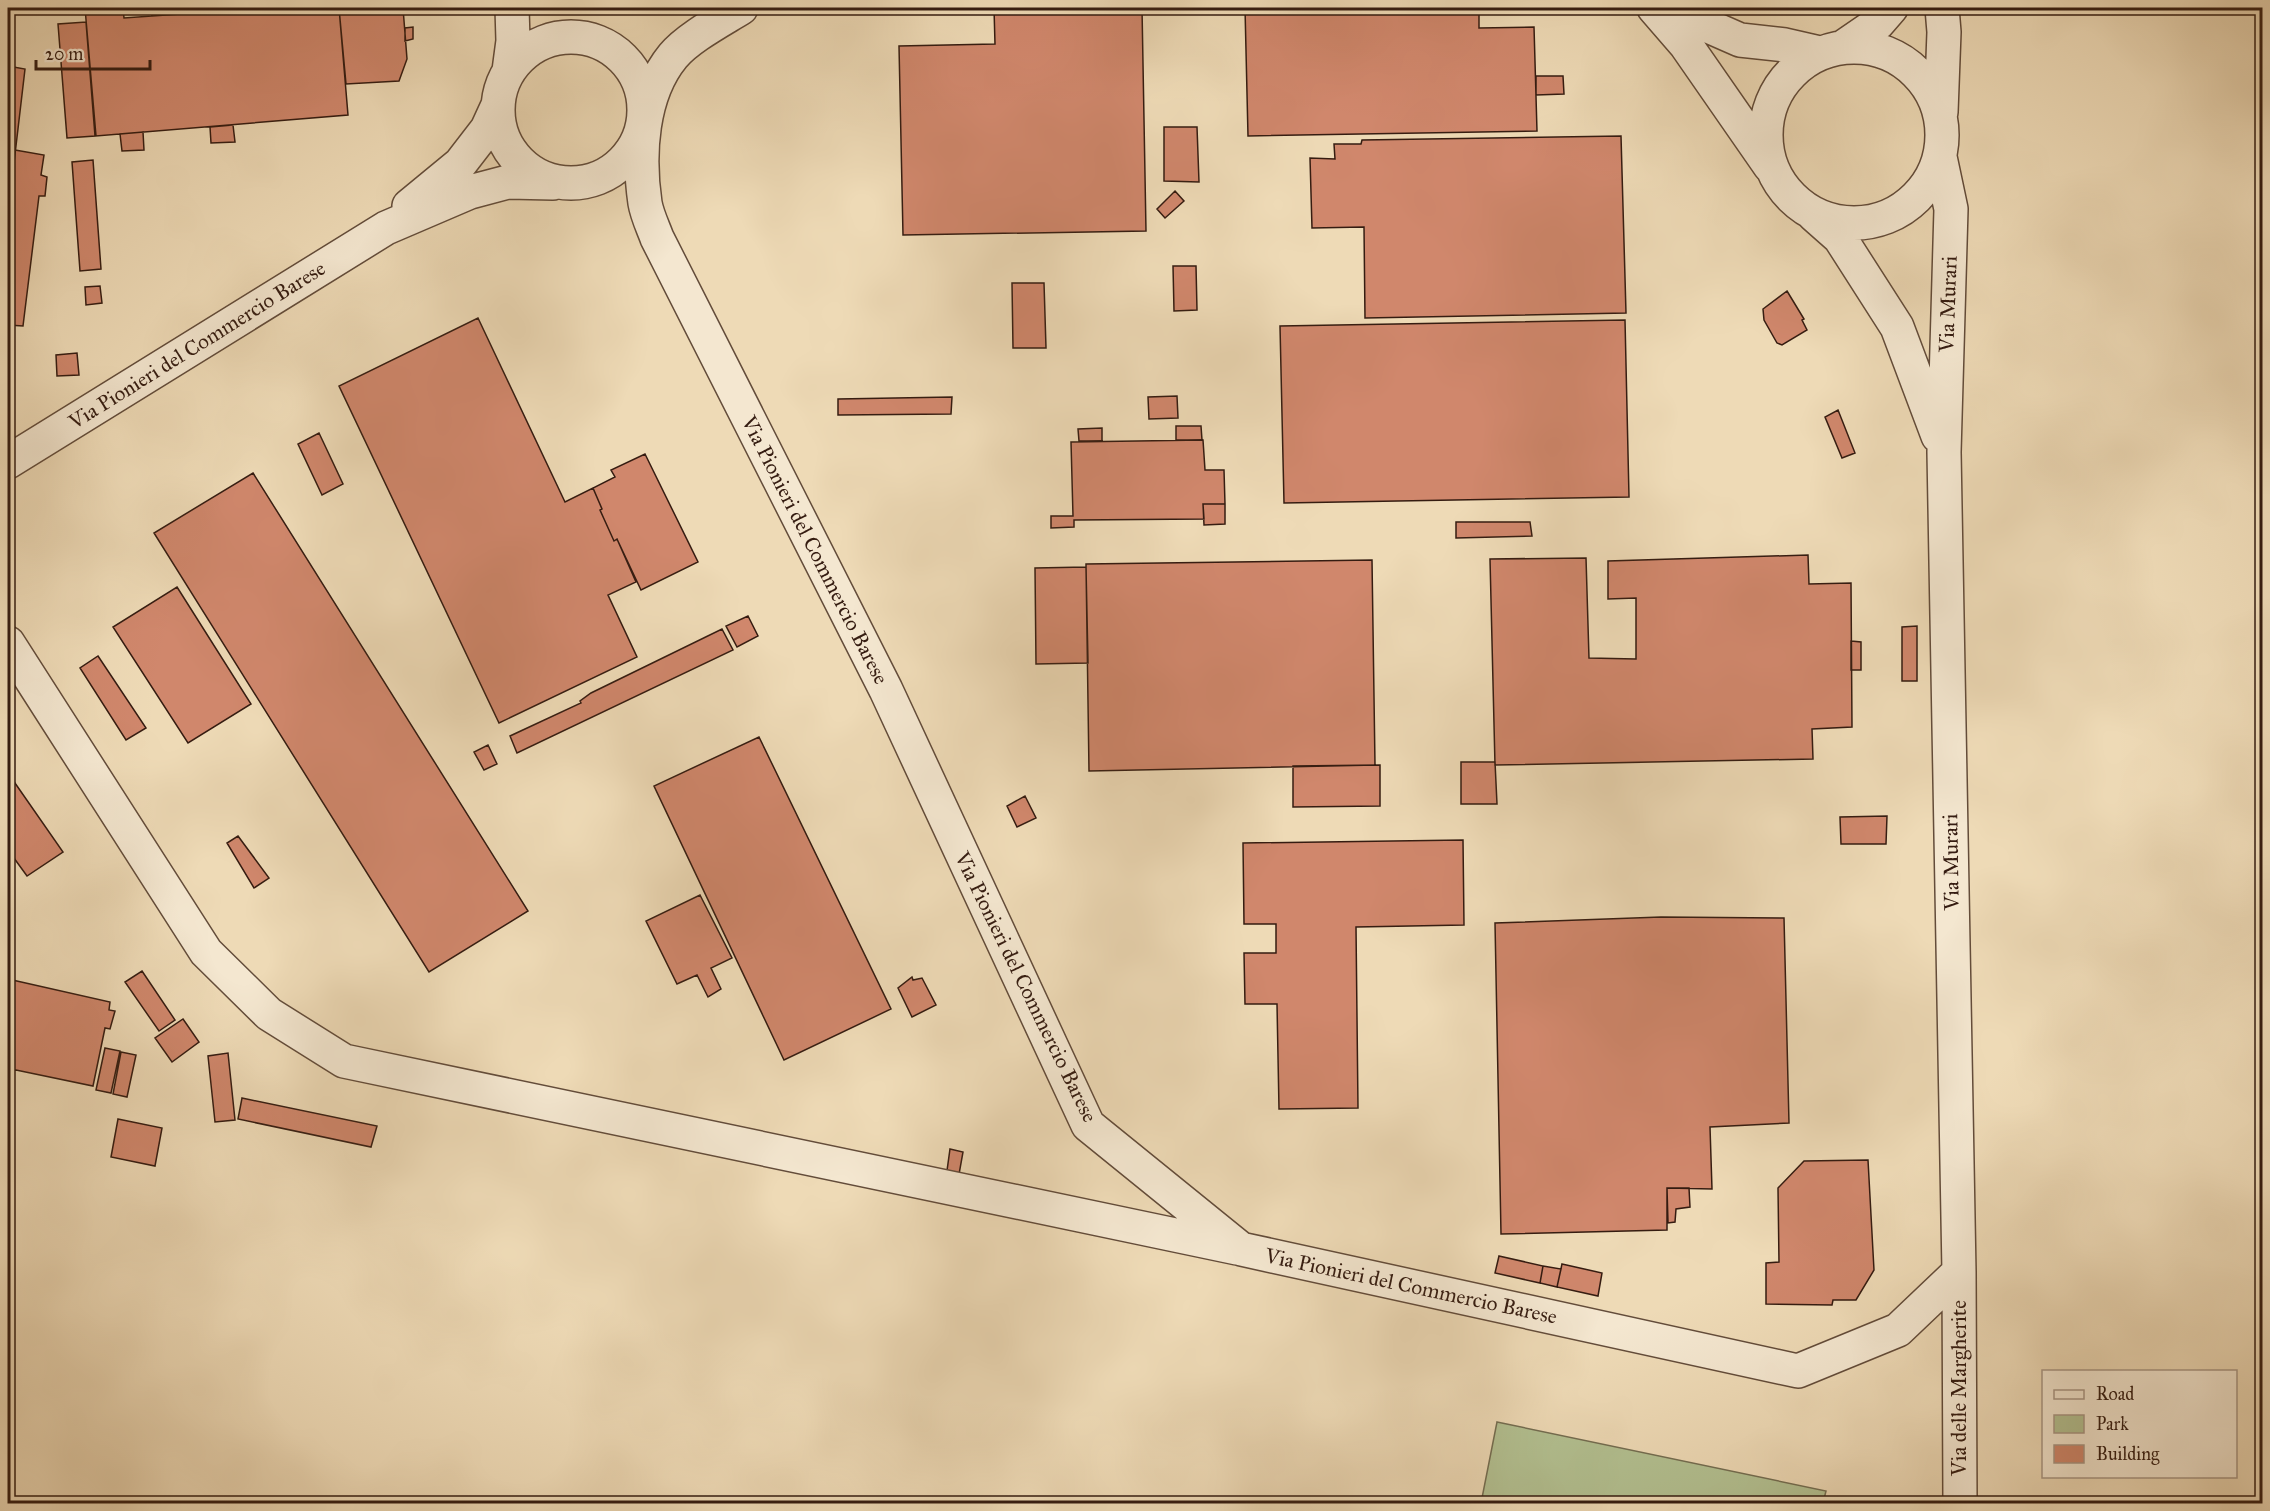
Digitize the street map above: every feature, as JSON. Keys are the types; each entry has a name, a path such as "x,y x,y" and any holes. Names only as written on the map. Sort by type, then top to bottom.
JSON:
{"street":[{"path":"509,71 540,43 582,36 617,51 640,80 644,127 617,170 582,184 553,183 524,168 502,136 498,105 509,71 513,41 512,8"},
{"name":"Via Pionieri del Commercio Barese","path":"741,8 674,55 654,86 644,127 645,204 657,238 886,690 1088,1125 1241,1249 1798,1371 1898,1330 1959,1272"},
{"name":"Via Murari","path":"1654,8 1686,45 1794,199 1840,238 1897,327 1944,452"},
{"name":"Via Murari","path":"1667,8 1740,40 1832,50 1874,48 1902,60 1924,80 1941,117"},
{"path":"1832,50 1878,24 1891,8"},
{"name":"Via Murari","path":"1942,8 1944,32 1940,157 1951,209 1944,452 1959,1272"},
{"name":"Via Murari","path":"1776,175 1766,140 1770,111 1779,88 1802,63 1832,50"},
{"name":"Via Pionieri del Commercio Barese","path":"386,228 414,200 460,164 487,129 498,105"},
{"name":"Via Murari","path":"1810,212 1842,222 1871,222 1892,214 1914,200 1931,178 1940,157"},
{"name":"Via Pionieri del Commercio Barese","path":"8,462 386,228 470,192 508,182 553,183"},
{"path":"8,643 206,952 269,1014 344,1061 1241,1249"},
{"name":"Via delle Margherite","path":"1959,1272 1960,1503"}],"green space":[{"path":"1497,1422 1826,1491 1823,1503 1481,1503"}],"building":[{"path":"85,8 123,8 124,18 266,8 339,8 348,115 96,136"},
{"path":"151,8 250,8 251,9 152,16"},
{"path":"339,8 403,8 407,59 399,81 346,84"},
{"path":"994,8 1142,8 1146,231 903,235 899,46 995,44"},
{"path":"1245,8 1479,8 1479,28 1534,27 1537,131 1248,136"},
{"path":"86,22 95,136 67,138 58,24"},
{"path":"413,27 413,39 405,41 405,28"},
{"path":"8,66 25,69 8,214"},
{"path":"1536,76 1563,76 1564,94 1536,95"},
{"path":"233,125 235,142 211,143 210,127"},
{"path":"1164,127 1197,127 1199,182 1164,181"},
{"path":"143,132 144,150 122,151 120,134"},
{"path":"1621,136 1626,313 1365,318 1364,227 1312,228 1310,158 1335,159 1334,144 1361,144 1362,140"},
{"path":"15,150 44,155 41,175 47,177 45,196 39,196 23,326 8,325 8,214"},
{"path":"93,160 101,269 80,271 72,162"},
{"path":"1175,191 1184,201 1165,218 1157,209"},
{"path":"1173,266 1196,266 1197,310 1174,311"},
{"path":"1012,283 1044,283 1046,348 1013,348"},
{"path":"100,286 102,303 86,305 85,287"},
{"path":"1787,291 1804,319 1802,320 1807,330 1782,345 1777,343 1764,320 1763,309"},
{"path":"478,318 565,502 593,488 614,541 617,539 636,582 608,595 637,657 499,723 339,386"},
{"path":"1625,320 1629,497 1284,503 1280,326"},
{"path":"77,353 79,375 57,376 56,355"},
{"path":"1177,396 1178,418 1149,419 1148,397"},
{"path":"952,397 951,414 838,415 838,399"},
{"path":"1838,410 1855,453 1842,458 1825,417"},
{"path":"1176,426 1201,426 1202,440 1176,440"},
{"path":"1102,428 1102,441 1079,441 1078,429"},
{"path":"319,433 343,484 322,495 298,444"},
{"path":"1203,440 1205,470 1224,470 1225,504 1203,504 1204,519 1074,520 1074,527 1051,528 1051,516 1073,516 1071,442"},
{"path":"645,454 698,562 641,590 617,539 614,541 593,488 615,477 611,470"},
{"path":"253,473 528,911 429,972 154,533"},
{"path":"1203,504 1225,504 1225,524 1204,525"},
{"path":"1456,522 1530,522 1532,536 1456,538"},
{"path":"1808,555 1809,584 1851,583 1852,727 1812,729 1813,759 1495,765 1490,559 1586,558 1589,658 1636,659 1636,598 1608,599 1608,561"},
{"path":"1372,560 1375,765 1089,771 1086,564"},
{"path":"1086,567 1088,663 1036,664 1035,568"},
{"path":"177,587 251,704 188,743 113,627"},
{"path":"748,616 758,636 737,647 726,626"},
{"path":"1917,626 1917,681 1902,681 1902,627"},
{"path":"722,629 733,650 517,753 510,736 581,703 580,701 591,693"},
{"path":"1851,641 1861,642 1861,670 1851,670"},
{"path":"98,656 146,728 126,740 80,668"},
{"path":"759,737 891,1009 784,1060 654,786"},
{"path":"488,745 497,764 484,770 474,752"},
{"path":"1461,762 1495,762 1497,804 1461,804"},
{"path":"1380,765 1380,806 1293,807 1293,766"},
{"path":"8,773 63,852 27,876 11,854 8,857"},
{"path":"1025,796 1036,818 1017,827 1007,806"},
{"path":"1887,816 1886,844 1841,844 1840,817"},
{"path":"238,836 269,878 254,888 227,843"},
{"path":"1463,840 1464,925 1356,927 1358,1108 1279,1109 1277,1004 1245,1004 1244,953 1276,953 1276,924 1244,924 1243,843"},
{"path":"700,895 732,958 711,968 721,989 708,997 697,975 677,984 646,921"},
{"path":"1661,917 1784,918 1789,1123 1710,1127 1712,1189 1667,1188 1667,1230 1501,1234 1495,923"},
{"path":"142,971 175,1020 159,1031 125,982"},
{"path":"912,977 913,980 922,978 936,1005 912,1017 898,988"},
{"path":"8,979 110,1002 109,1010 115,1011 110,1029 105,1028 93,1086 16,1070 9,1071 8,1074"},
{"path":"183,1019 199,1042 172,1062 155,1038"},
{"path":"105,1048 120,1051 111,1093 96,1090"},
{"path":"121,1052 136,1055 127,1097 113,1094"},
{"path":"228,1053 235,1120 215,1122 208,1056"},
{"path":"242,1098 377,1126 371,1147 238,1119"},
{"path":"118,1119 162,1128 155,1166 111,1157"},
{"path":"950,1149 963,1152 958,1180 946,1178"},
{"path":"1868,1160 1874,1270 1856,1300 1833,1300 1832,1305 1766,1304 1766,1263 1779,1262 1778,1188 1804,1161"},
{"path":"1667,1188 1689,1188 1690,1207 1676,1209 1675,1222 1668,1223"},
{"path":"1499,1256 1543,1266 1540,1283 1495,1273"},
{"path":"1562,1264 1602,1273 1598,1296 1557,1287"},
{"path":"1543,1266 1561,1269 1557,1287 1540,1283"}]}
